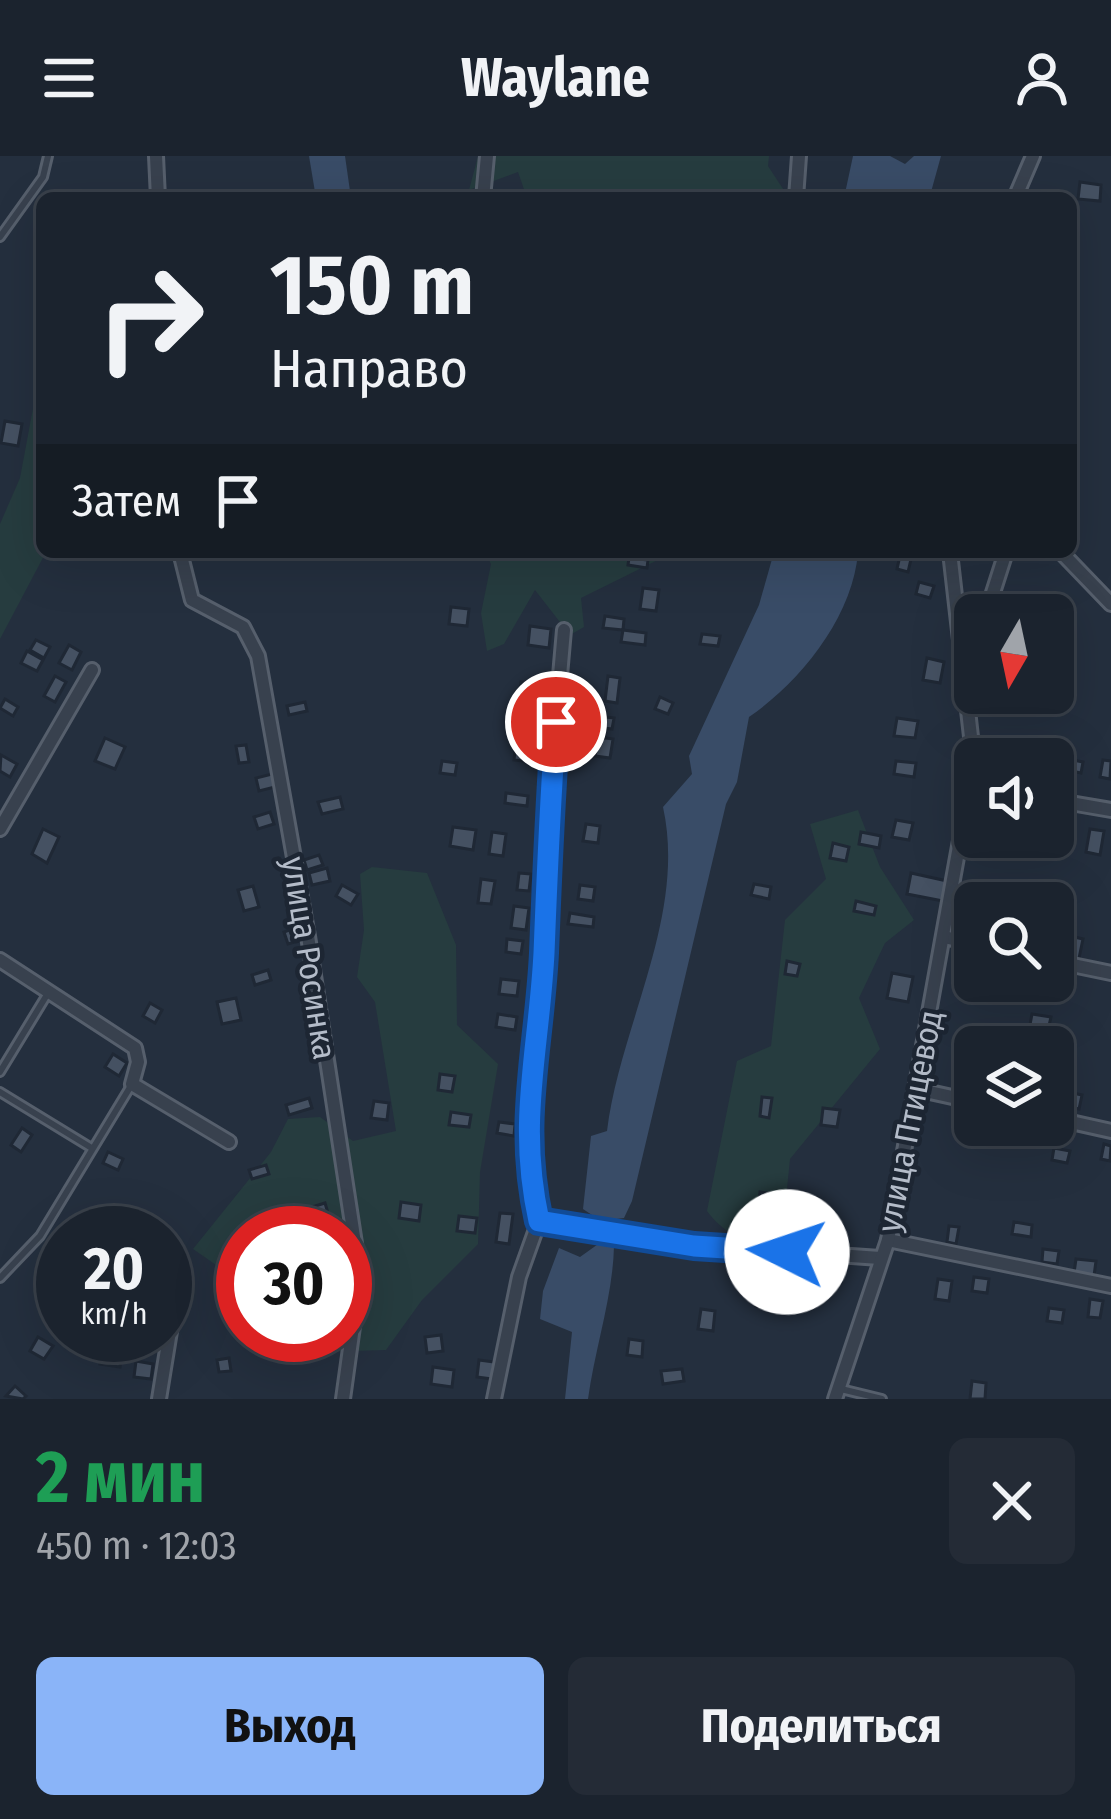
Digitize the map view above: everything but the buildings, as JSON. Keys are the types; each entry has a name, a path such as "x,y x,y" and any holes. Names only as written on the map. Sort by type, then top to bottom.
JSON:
{"street":[{"path":"156,156 158,192"},
{"path":"484,192 487,156"},
{"path":"797,192 800,156"},
{"path":"1018,192 1033,156"},
{"name":"улица Росинка","path":"182,558 192,600 243,627 262,677 360,1276 344,1399"},
{"name":"улица Птицевод","path":"951,558 955,594"},
{"path":"992,594 1004,558"},
{"path":"1066,558 1111,604"},
{"path":"494,1399 519,1277 539,1221 527,1167 526,1122 544,955 544,859 565,630"},
{"path":"0,829 92,670"},
{"path":"1074,804 1111,810"},
{"name":"улица Птицевод","path":"836,1393 888,1240 958,858"},
{"path":"944,938 954,940"},
{"path":"0,960 134,1048 138,1062 132,1084 229,1142"},
{"path":"1074,965 1111,973"},
{"path":"916,1090 954,1098"},
{"path":"1074,1123 1111,1131"},
{"path":"539,1221 694,1246 880,1258"},
{"path":"888,1240 1111,1286"},
{"path":"159,1399 165,1362"}],"lane":[{"path":"0,237 43,178 48,156"},
{"path":"0,1072 49,992"},
{"path":"0,1278 40,1236 132,1084"},
{"path":"0,1092 90,1147"},
{"path":"836,1393 882,1399"}],"green space":[{"path":"478,156 769,156 768,166 785,192 525,192 518,172 469,190"},
{"path":"36,392 36,558 43,558 0,639 0,524 20,478"},
{"path":"488,558 662,558 581,598 584,627 570,635 535,590 504,644 487,651 481,613 491,564"},
{"path":"858,810 880,867 914,920 885,943 859,998 880,1049 790,1159 782,1238 771,1246 734,1235 707,1211 737,1061 771,1046 785,920 826,879 810,824"},
{"path":"372,867 427,873 456,945 457,1025 498,1064 480,1172 478,1244 422,1300 386,1350 372,1350 372,1206 228,1206 271,1152 288,1119 320,1117 353,1141 396,1131 375,1002 357,977 364,930 360,874"},
{"path":"216,1220 216,1265 193,1249"}],"water":[{"path":"309,156 345,156 350,192 315,192"},
{"path":"853,156 890,156 905,164 914,156 941,156 931,192 845,192"},
{"path":"772,558 857,558 846,600 821,646 787,686 749,717 737,782 726,804 632,1201 624,1218 601,1221 583,1209 591,1136 607,1131 659,929 668,848 663,807 692,774 689,756 759,605"},
{"path":"601,1242 614,1246 613,1265 588,1399 565,1399 572,1332 540,1319 543,1291 559,1248 580,1257"}],"route":[{"path":"556,722 544,859 544,955 526,1122 527,1167 539,1221 694,1246 787,1252"}]}
